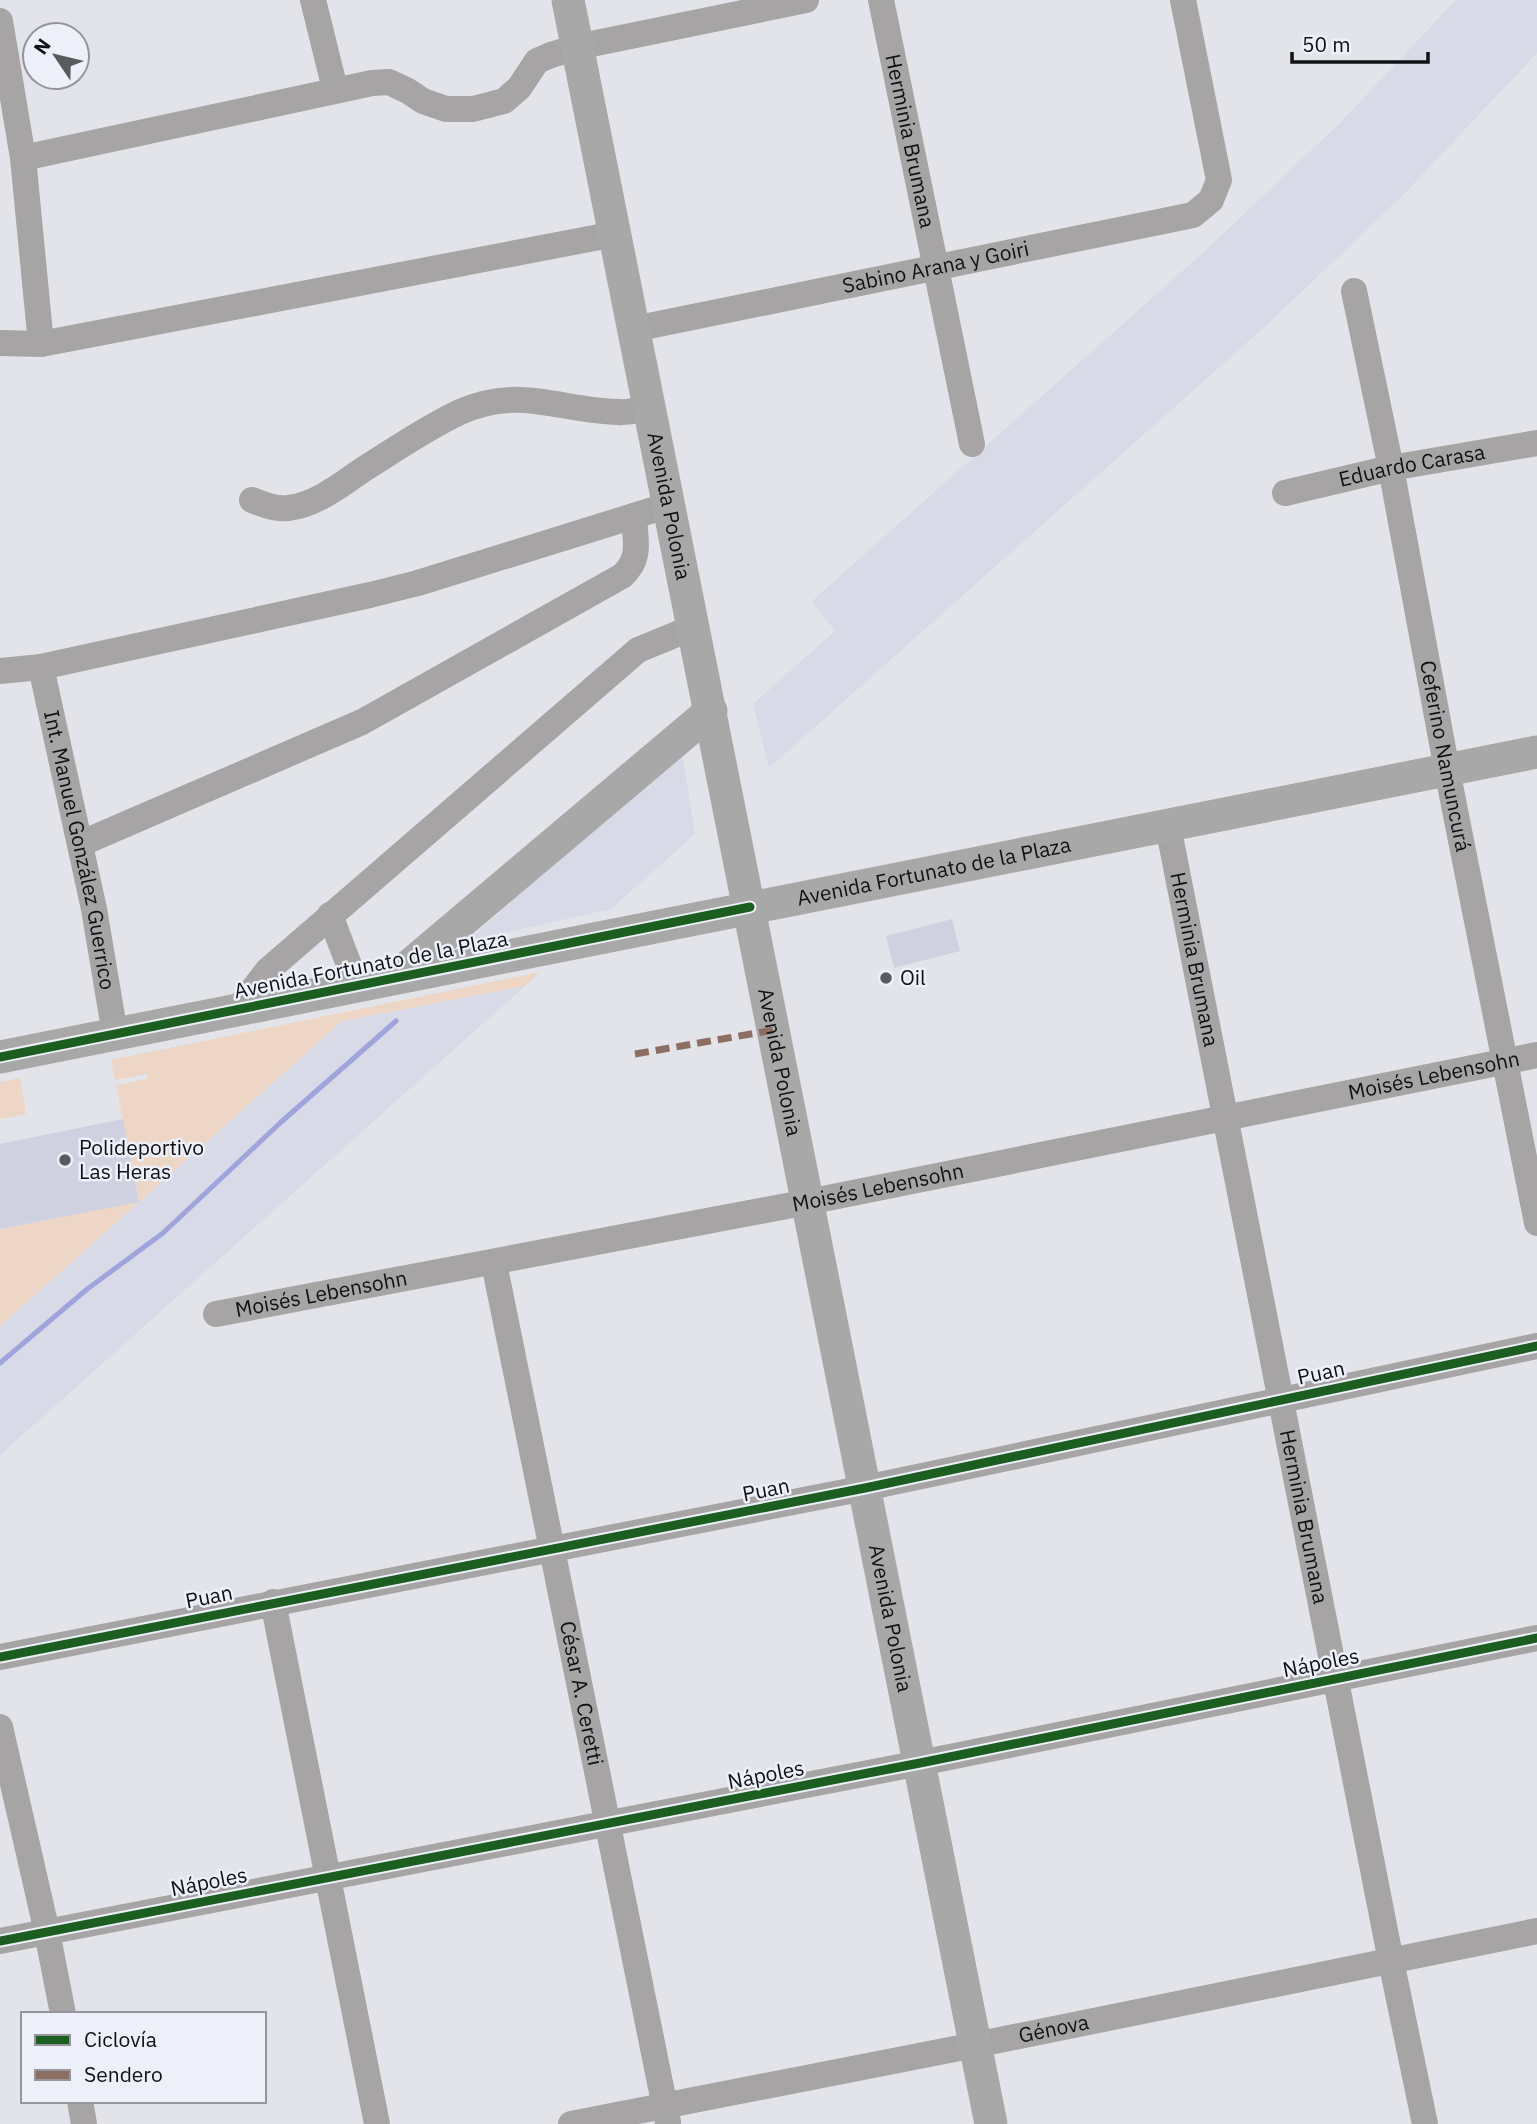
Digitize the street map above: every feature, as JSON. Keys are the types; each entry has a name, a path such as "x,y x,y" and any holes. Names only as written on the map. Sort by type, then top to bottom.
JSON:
{"main road":[{"name":"Avenida Polonia","path":"568,0 991,2124"},
{"path":"393,978 711,711"},
{"name":"Avenida Fortunato de la Plaza","path":"0,1057 1537,752"}],"street":[{"path":"313,0 335,89"},
{"path":"23,158 335,89 389,82 423,102 446,109 473,109 504,101 519,88 537,61 551,55 577,47 806,0"},
{"name":"Herminia Brumana","path":"881,0 972,444"},
{"name":"Sabino Arana y Goiri","path":"634,329 1192,215 1211,200 1219,180 1183,0"},
{"path":"0,21 23,158 41,344"},
{"path":"0,343 41,344 615,234"},
{"name":"Ceferino Namuncurá","path":"1354,291 1391,468 1447,770 1537,1223"},
{"path":"253,500 272,508 291,508 316,499 429,428 464,411 493,402 526,399 620,413 650,408"},
{"name":"Eduardo Carasa","path":"1285,493 1391,468 1537,443"},
{"path":"0,671 41,667 370,595 418,583 669,505"},
{"path":"80,844 362,722 622,576 631,568 636,558 634,516"},
{"path":"237,1010 268,970 638,650 694,627"},
{"name":"Int. Manuel González Guerrico","path":"41,667 94,909 115,1034"},
{"name":"Herminia Brumana","path":"1168,826 1425,2124"},
{"path":"330,915 357,986"},
{"name":"Moisés Lebensohn","path":"216,1314 808,1202 1537,1055"},
{"name":"César A. Ceretti","path":"495,1263 667,2115"},
{"name":"Puan","path":"0,1657 865,1488 1537,1346"},
{"path":"274,1602 377,2124"},
{"name":"Nápoles","path":"0,1941 919,1763 1537,1638"},
{"path":"0,1727 63,2012"},
{"name":"Génova","path":"571,2124 667,2115 975,2045 1537,1931"},
{"path":"80,2103 84,2124"}],"shaded area":[{"path":"1456,0 1537,0 1537,53 1405,193 1270,322 769,768 753,704 835,631 812,601 1206,250 1339,124"},
{"path":"682,752 695,834 611,909 467,941"},
{"path":"540,972 525,986 342,1021 0,1326 0,1229 139,1201 116,1085 147,1079 147,1074 115,1080 111,1060"},
{"path":"525,986 0,1455 0,1326 342,1021"},
{"path":"20,1078 26,1114 0,1119 0,1082"}],"building":[{"path":"952,919 960,951 894,968 886,936"},
{"name":"Polideportivo Las Heras","path":"123,1119 139,1202 0,1229 0,1144"}],"waterway":[{"path":"0,1363 86,1290 163,1233 280,1123 396,1021"}],"marked path":[{"path":"635,1054 774,1030"}],"cycle path":[{"path":"0,1057 750,907"},
{"path":"0,1657 865,1488 1537,1346"},
{"path":"0,1941 920,1763 1537,1638"}],"place":[{"name":"Oil","path":"886,978"},
{"name":"Polideportivo Las Heras","path":"65,1160"}]}
